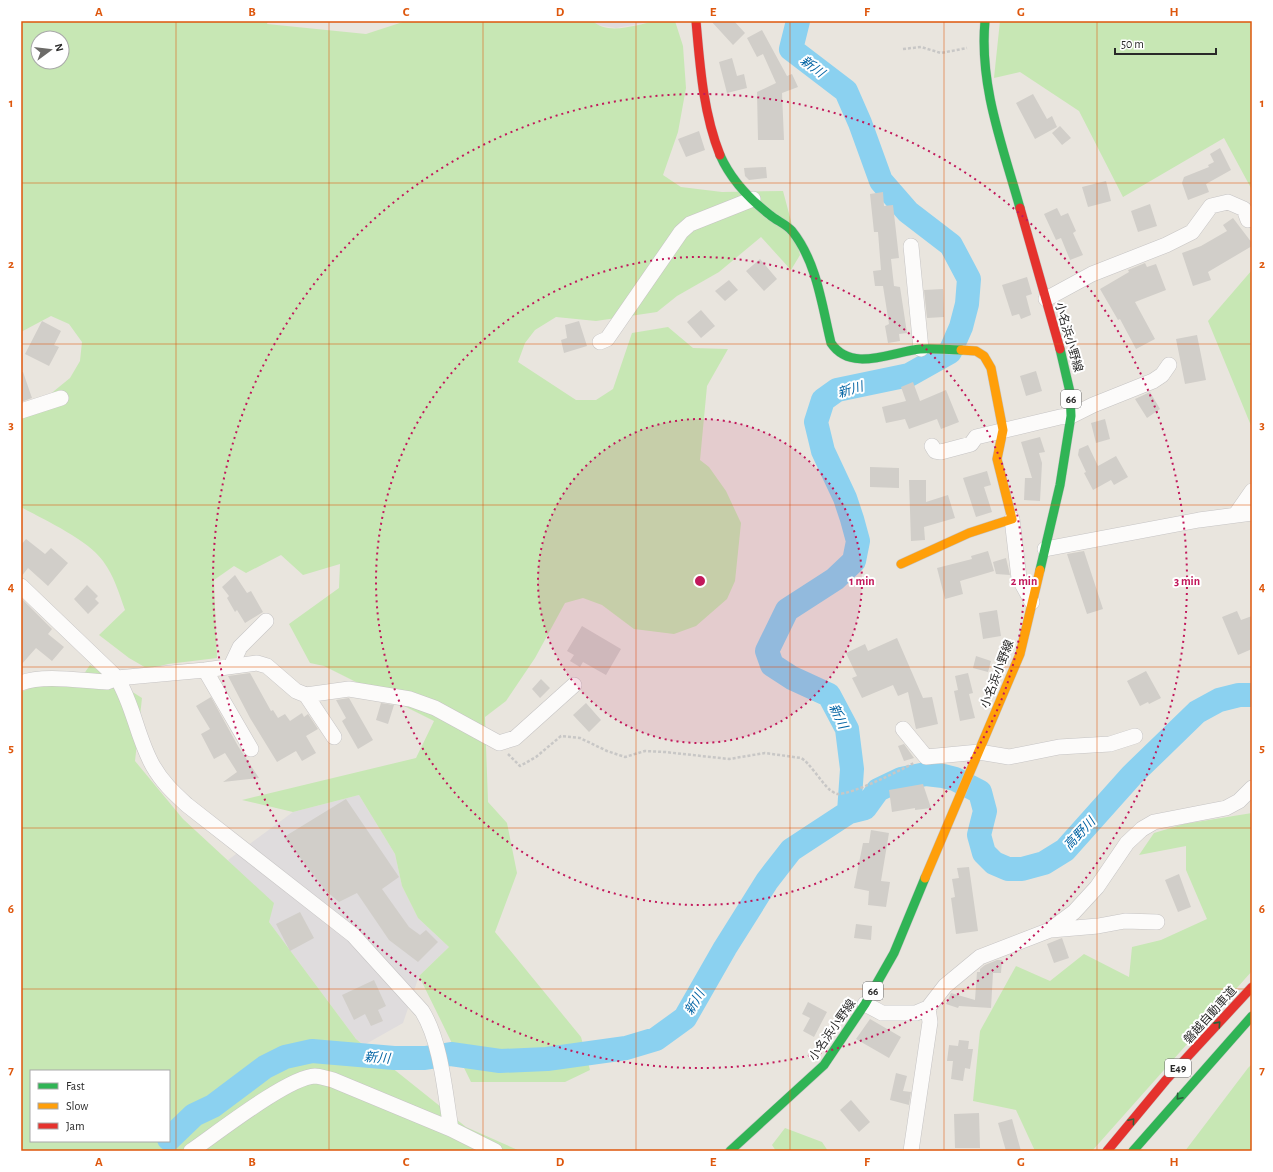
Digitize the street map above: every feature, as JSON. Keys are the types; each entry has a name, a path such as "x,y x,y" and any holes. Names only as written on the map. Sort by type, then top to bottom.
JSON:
{"main road":[{"path":"696,21 705,105 720,156 727,172 734,182 773,218 790,229 801,243 810,263 831,343 838,352 849,358 867,359 926,349 976,351 984,356 991,368 1003,430 997,459 1012,519 969,533 901,564"},
{"name":"小名浜小野線","path":"730,1151 824,1065 865,1004 894,953 1020,654 1060,485 1071,416 1070,392 1066,369 988,94 983,44 985,21"},
{"name":"磐越自動車道","path":"1107,1151 1166,1080 1252,987"},
{"name":"E49","path":"1133,1151 1252,1016"}],"street":[{"path":"600,342 607,339 681,232 690,224 753,199"},
{"path":"1046,299 1092,274 1166,245 1192,232 1211,206 1228,202 1244,209 1248,220"},
{"path":"911,246 926,349"},
{"path":"932,446 935,451 941,452 971,444 976,437 1060,416 1071,416 1093,405 1153,381 1162,375 1169,365"},
{"path":"21,411 61,398"},
{"path":"1236,514 1252,492"},
{"path":"1045,549 1236,514 1252,513"},
{"path":"1012,519 1019,578 1032,602"},
{"path":"21,586 117,678 125,692 145,749 153,766 167,786 187,805 353,935 422,1011 429,1023 436,1048 451,1129"},
{"path":"231,666 240,647 266,621"},
{"path":"21,683 46,679 107,682 117,678 205,670 257,663 267,666 296,691 306,695 349,689 410,698 435,708 498,743 515,738 574,685"},
{"path":"205,670 251,749"},
{"path":"306,695 334,737"},
{"path":"903,729 926,757 979,752 1009,757 1059,747 1110,744 1135,736"},
{"path":"865,1004 882,1013 916,1013 928,1008 945,986 980,957 1050,930 1074,912 1097,887 1127,844 1142,829 1154,822 1226,808 1239,801 1252,788"},
{"path":"1050,930 1098,926 1125,921 1157,922"},
{"path":"911,1151 930,1022 928,1008"},
{"path":"191,1151 282,1088 302,1079 315,1076 333,1080 451,1129 495,1151"}],"path":[{"path":"903,49 921,47 941,53 983,44"},
{"path":"498,743 520,766 536,757 561,736 580,738 607,751 625,756 645,752 665,752 729,759 765,753 801,758 806,761 818,778 831,791 838,794 858,788 926,757"}],"shaded area":[{"path":"593,21 655,21 616,28 597,25"},
{"path":"359,795 395,854 402,886 418,918 449,947 419,976 403,1023 364,1045 356,1039 269,922 228,860 293,812"}],"green space":[{"path":"21,21 268,21 267,24 366,34 406,21 593,21 607,28 623,28 658,21 675,21 683,46 686,88 678,132 663,175 681,187 722,192 783,191 800,255 791,270 761,237 719,272 677,296 657,312 596,321 556,317 535,330 525,343 518,362 576,400 596,400 613,389 632,333 668,327 693,348 728,349 707,386 700,460 709,467 726,491 741,523 735,581 727,599 696,626 674,634 634,629 602,605 583,598 565,603 535,658 506,701 485,717 488,802 507,823 517,873 495,932 581,1037 590,1070 565,1082 471,1082 419,976 449,947 418,918 402,886 395,854 359,795 293,812 242,800 416,758 434,721 324,666 310,663 289,624 339,588 340,564 303,575 281,555 246,573 234,566 214,580 217,658 168,664 148,669 129,658 99,635 125,610 116,585 107,567 96,553 77,538 21,507 21,418 70,378 80,361 82,342 69,324 51,316 21,332"},
{"path":"1000,21 1252,21 1252,190 1224,138 1123,197 1079,111 1020,72 994,78"},
{"path":"1252,270 1252,428 1208,321"},
{"path":"90,665 142,698 135,761 183,819 274,903 269,922 356,1039 466,1127 520,1151 21,1151 21,692 41,684 75,687"},
{"path":"1252,813 1252,971 1092,1151 1035,1151 1016,1110 973,1101 980,1031 1016,966 1050,981 1084,954 1129,977 1132,947 1161,940 1207,919 1186,870 1186,846 1139,855 1154,833 1184,824"},
{"path":"1252,1064 1252,1151 1185,1151 1248,1068"},
{"path":"785,1128 822,1142 828,1151 776,1151 772,1145"}],"building":[{"path":"711,21 734,21 745,33 733,45"},
{"path":"762,30 787,76 792,74 798,87 782,93 784,140 758,140 757,92 776,83 763,54 757,57 747,38"},
{"path":"732,58 737,76 744,74 747,88 727,93 719,62"},
{"path":"1033,94 1047,119 1052,116 1057,127 1035,139 1016,103"},
{"path":"1060,126 1071,138 1062,145 1052,133"},
{"path":"699,131 705,150 686,157 678,139"},
{"path":"1220,148 1231,170 1206,184 1209,192 1188,200 1182,183 1184,177 1209,167 1208,165 1214,162 1210,154"},
{"path":"766,167 767,178 749,180 745,176 744,168"},
{"path":"1106,181 1111,201 1088,207 1082,187"},
{"path":"883,192 884,206 893,205 899,258 891,259 894,286 900,287 907,333 899,334 900,341 888,343 885,326 889,324 883,286 875,286 873,271 881,270 878,232 874,232 870,194"},
{"path":"1150,204 1157,226 1138,232 1131,211"},
{"path":"1057,208 1061,216 1068,213 1076,231 1073,233 1083,255 1070,260 1061,238 1056,240 1044,214"},
{"path":"1233,218 1252,243 1252,246 1208,272 1211,280 1193,286 1182,253 1201,246 1227,231 1223,225"},
{"path":"760,259 777,279 764,291 746,271"},
{"path":"1145,263 1147,267 1156,264 1166,290 1135,302 1155,339 1136,349 1120,319 1118,320 1100,289 1129,272 1128,270"},
{"path":"1027,277 1032,294 1026,296 1031,315 1021,319 1019,314 1012,316 1002,285"},
{"path":"729,280 738,290 725,301 715,291"},
{"path":"943,289 944,317 927,318 924,290"},
{"path":"701,310 715,326 701,338 687,322"},
{"path":"42,321 61,331 54,345 59,347 49,366 25,354"},
{"path":"579,321 587,346 564,353 561,340 567,338 565,325"},
{"path":"1197,335 1206,380 1185,384 1176,339"},
{"path":"1036,371 1042,391 1026,396 1020,376"},
{"path":"21,372 23,372 32,398 21,402"},
{"path":"913,382 920,401 946,390 959,422 941,429 937,419 909,429 905,419 886,423 882,407 906,401 901,387"},
{"path":"1150,392 1160,409 1147,418 1135,399"},
{"path":"1105,419 1110,439 1096,443 1091,423"},
{"path":"1040,437 1045,452 1039,453 1042,463 1040,501 1024,500 1025,478 1032,478 1021,442"},
{"path":"1088,445 1098,466 1116,456 1128,477 1114,485 1111,480 1093,490 1084,473 1086,472 1078,455 1079,449"},
{"path":"870,467 899,468 899,488 870,487"},
{"path":"987,471 991,485 984,487 992,512 976,517 963,478"},
{"path":"909,480 926,480 926,502 948,495 955,518 924,527 925,540 911,541"},
{"path":"26,539 45,554 51,548 68,563 48,586 28,568 21,577 21,545"},
{"path":"988,551 994,571 960,581 963,594 945,599 937,568 972,559 971,556"},
{"path":"1084,551 1103,609 1087,614 1067,554"},
{"path":"1006,558 1010,575 996,574 993,562"},
{"path":"235,575 247,593 251,591 263,612 245,623 237,610 235,612 227,598 229,596 222,587"},
{"path":"87,585 98,596 95,599 99,603 88,614 74,599"},
{"path":"21,598 52,629 48,634 64,647 52,661 36,648 21,665"},
{"path":"997,610 1001,636 983,639 979,613"},
{"path":"1237,611 1241,620 1252,616 1252,649 1238,655 1222,617"},
{"path":"582,626 621,649 606,675 583,662 580,667 570,661 574,655 567,651"},
{"path":"897,638 923,698 932,697 938,724 916,729 908,692 898,696 893,685 862,698 852,678 857,676 846,653 865,644 868,651"},
{"path":"976,656 991,661 988,672 973,668"},
{"path":"1146,671 1161,698 1149,704 1148,702 1140,706 1127,681"},
{"path":"250,673 271,711 273,710 278,718 285,714 290,721 302,713 304,717 308,714 318,729 306,736 316,753 302,761 296,751 277,762 250,718 228,676"},
{"path":"968,673 973,693 969,694 975,718 960,721 954,691 958,690 955,676"},
{"path":"541,679 550,688 540,698 532,689"},
{"path":"211,697 238,746 259,778 223,782 237,772 225,753 214,759 201,734 210,729 196,706"},
{"path":"349,698 373,740 358,749 342,721 346,718 336,700"},
{"path":"381,703 394,705 388,724 376,720"},
{"path":"586,703 601,720 589,732 573,715"},
{"path":"904,744 914,758 904,761 898,746"},
{"path":"923,784 931,808 915,810 915,808 892,812 889,790"},
{"path":"346,799 399,877 382,889 409,927 420,935 426,930 438,942 418,962 389,940 357,893 339,902 326,891 284,837"},
{"path":"871,830 889,833 881,881 890,882 886,907 868,905 869,891 854,888 863,843 869,843"},
{"path":"969,867 978,931 956,934 951,898 955,897 952,879 959,878 957,868"},
{"path":"1179,874 1191,907 1178,912 1165,880"},
{"path":"300,912 314,938 290,951 276,924"},
{"path":"856,924 872,926 871,940 854,938"},
{"path":"1062,938 1069,958 1054,963 1047,944"},
{"path":"997,960 1002,960 1001,973 993,973 991,1008 959,1006 958,1008 946,1004 951,993 975,1000 977,972 980,972 980,969 985,965"},
{"path":"374,980 386,1006 378,1010 383,1021 371,1026 365,1014 354,1020 342,995"},
{"path":"808,1002 827,1012 814,1037 803,1031 810,1018 802,1014"},
{"path":"870,1019 901,1037 889,1058 856,1039"},
{"path":"959,1040 969,1041 968,1049 973,1049 970,1069 965,1068 963,1081 951,1079 953,1061 947,1061 949,1045 958,1046"},
{"path":"896,1073 907,1076 903,1091 911,1092 909,1105 890,1100"},
{"path":"851,1100 870,1122 859,1132 840,1110"},
{"path":"979,1113 980,1148 955,1148 954,1114"},
{"path":"1012,1119 1021,1151 1006,1151 998,1123"}],"waterway":[{"name":"新川","path":"798,21 791,49 846,91 860,123 881,181 908,212 951,245 969,279 967,304 961,327 950,352 909,375 837,390 823,400 816,422 823,451 845,498 852,519 858,541 854,561 835,579 787,610 767,651 772,665 792,678 829,695 847,729 852,769 849,812"},
{"name":"新川","path":"170,1138 194,1115 213,1106 265,1067 285,1057 312,1051 394,1058 425,1058 451,1054 500,1061 547,1059 626,1048 656,1039 685,1018 725,948 767,881 791,850 849,812 865,808 878,790 901,779 926,774 955,779 980,792 985,811 979,835 984,853 994,863 1008,869 1022,869 1044,863 1065,850 1132,775 1197,712 1219,700 1239,695 1252,695"}],"traffic: fast":[{"path":"985,21 984,45 989,93 1000,139 1020,208"},
{"path":"720,155 729,173 747,195 762,209 790,229 800,243 807,256 818,285 831,343 839,352 849,357 860,359 920,349 961,350"},
{"path":"1040,570 1060,485 1071,416 1070,392 1060,349"},
{"path":"730,1151 824,1065 865,1004 894,953 925,878"},
{"path":"1133,1151 1252,1016"}],"traffic: slow":[{"path":"901,564 969,533 1012,519 997,459 1003,430 991,368 984,356 976,351 961,350"},
{"path":"925,878 1020,654 1040,570"}],"traffic: jam":[{"path":"696,21 706,106 714,139 720,155"},
{"path":"1020,208 1060,349"},
{"path":"1107,1151 1166,1080 1252,987"}],"water label":[{"name":"高野川","path":"1079,833"}]}
